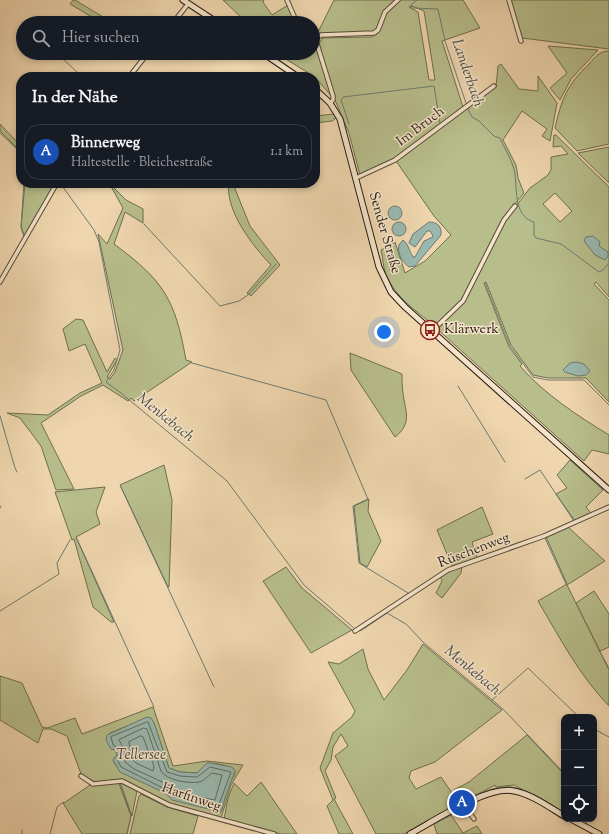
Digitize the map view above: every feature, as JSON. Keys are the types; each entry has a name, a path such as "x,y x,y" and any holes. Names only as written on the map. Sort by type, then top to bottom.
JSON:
{"main road":[{"path":"183,0 207,16"},
{"path":"273,60 291,72"},
{"name":"Sender Straße","path":"320,94 330,103 340,119 379,267 386,284 404,307 609,490"},
{"path":"410,834 464,805 491,792 501,790 514,790 561,814"},
{"path":"576,822 599,834"}],"street":[{"path":"287,0 294,16"},
{"path":"320,36 374,33 378,30 385,12 398,0"},
{"path":"508,0 521,41"},
{"path":"179,16 188,4"},
{"path":"320,53 334,96 334,100 330,103"},
{"path":"133,72 142,60"},
{"name":"Im Bruch","path":"356,178 395,160 494,86"},
{"path":"0,282 54,188"},
{"path":"432,331 463,300 501,225 515,206"},
{"name":"Rüschenweg","path":"355,631 448,570 544,536 609,507"},
{"name":"Harfinweg","path":"81,776 93,784 122,780 169,805 274,834"},
{"path":"464,805 474,819"}],"green space":[{"path":"73,0 75,0 101,16 90,16 70,4"},
{"path":"223,0 264,0 263,2 272,15 288,5 292,16 240,16"},
{"path":"334,0 397,0 385,11 377,29 373,32 320,34 320,28"},
{"path":"400,0 463,0 480,28 442,41 463,107 395,159 360,175 349,133 335,100 320,51 320,42 323,38 371,37 377,34 386,13","holes":["412,6 424,11 435,80 429,80 418,12 409,7"]},
{"path":"510,0 609,0 609,49 522,38"},
{"path":"548,46 598,50 571,79 560,100 550,88 567,73"},
{"path":"609,51 609,144 577,151 555,128 560,108 566,93 575,79 593,59 603,52"},
{"path":"320,58 332,97 320,83 320,72 307,72 287,60 320,60"},
{"path":"501,64 519,89 538,91 538,76 557,103 550,141 542,136 547,129 522,111 503,140 516,165 518,178 524,193 514,205 462,299 435,326 400,297 390,283 384,269 381,250 395,242 405,273 425,261 451,235 434,216 396,161 496,87 498,66"},
{"path":"334,114 336,118 332,121 320,122 320,115"},
{"path":"0,124 16,141 16,147 0,131"},
{"path":"554,135 556,135 609,187 609,297 596,282 594,284 609,300 609,402 586,378 548,378 533,375 511,345 486,282 484,283 509,347 522,364 520,366 551,395 609,435 609,454 592,450 584,461 436,328 466,299 505,220 530,188 548,175 551,170 551,157 568,154 561,146 553,147","holes":["555,193 572,211 560,222 543,204"]},
{"path":"609,147 609,183 578,153"},
{"path":"25,188 53,188 25,237 21,227"},
{"path":"112,188 114,188 126,200 143,209 143,223 125,212 114,244 145,269 165,293 172,306 177,321 186,360 192,362 134,401 131,398 128,401 103,385 81,396 41,423 74,489 56,490 41,446 20,418 7,413 48,415 80,393 102,383 85,344 69,351 63,329 76,319 83,320 107,372 115,358 117,360 107,377 110,379 115,372 123,350 98,234 107,244 123,208"},
{"path":"229,188 235,188 250,226 280,265 251,296 247,293 271,265 256,248 242,227 231,205"},
{"path":"350,353 402,374 406,422 401,432 395,437 351,370"},
{"path":"570,460 603,490 586,507 591,513 575,521 556,494 567,488 557,475"},
{"path":"164,465 172,500 169,587 120,485"},
{"path":"105,487 96,512 100,524 76,537 114,622 111,622 93,607 74,539 72,540 55,492"},
{"path":"369,499 368,511 381,541 367,567 360,563 354,506"},
{"path":"482,507 493,534 472,542 477,558 452,566 437,530"},
{"path":"568,527 605,561 567,585 609,670 609,706 579,669 538,601 567,584 546,537"},
{"path":"462,566 461,573 442,598 436,593 442,581 440,576 449,570"},
{"path":"286,567 302,588 352,630 311,653 263,581"},
{"path":"594,591 609,614 609,647 600,651 576,603"},
{"path":"423,644 502,710 435,762 411,771 409,778 416,789 441,777 460,805 404,834 376,834 335,756 348,746 341,734 333,747 331,760 325,771 336,798 334,799 353,834 339,834 327,806 333,800 320,768 333,733 352,717 355,711 328,662 339,664 363,649 368,669 384,700 407,670"},
{"path":"0,676 22,683 42,727 47,728 75,718 82,734 153,707 173,766 207,761 243,765 231,785 221,818 168,803 122,779 95,782 81,774 67,736 51,729 43,729 38,743 0,720","holes":["154,723 169,768 180,772 197,773 207,763 218,764 235,771 227,790 221,812 171,799 167,794 160,790 124,773 117,767 113,760 117,755 110,733 127,726"]},
{"path":"527,735 561,771 561,810 514,785 496,787 495,785 463,802 454,790 469,782"},
{"path":"118,781 131,816 127,834 82,834 63,802 64,803 90,785"},
{"path":"120,782 137,791 132,816"},
{"path":"261,782 297,834 281,834 224,819 228,798 234,783 247,796"},
{"path":"141,794 167,807 198,816 193,834 130,834 139,796"},
{"path":"451,815 463,833 477,826 482,834 437,834 434,824"}],"water":[{"path":"395,206 400,208 402,213 400,218 395,220 390,218 388,213 390,208"},
{"path":"399,222 404,224 406,229 404,234 399,236 394,234 392,229 394,224"},
{"path":"429,222 440,227 441,235 415,266 409,267 404,263 401,257 399,245 403,240 407,244 413,257 415,257 424,241 433,237 432,234 430,231 427,231 415,247 409,243 413,234"},
{"path":"593,236 600,242 599,246 608,252 608,256 605,260 595,255 584,241 586,237"},
{"path":"576,362 584,364 590,371 586,375 578,376 563,370 570,363"},
{"name":"Tellersee","path":"147,717 151,718 154,723 169,768 180,772 197,773 207,763 232,767 235,771 221,812 172,800 165,793 120,772 113,760 117,755 115,750 111,749 106,740 107,735"}],"waterway":[{"name":"Landerbach","path":"417,0 411,5 412,8 438,9 445,41 468,109 472,117 479,121 494,136 500,138 514,169 519,207 527,219 534,222 534,235 536,238 561,244 599,272 609,263"},
{"path":"64,60 77,72"},
{"path":"349,124 341,100 343,97 434,86 440,123"},
{"name":"Menkebach","path":"0,133 16,148"},
{"path":"24,188 21,227 24,237"},
{"name":"Menkebach","path":"64,188 94,230 99,242 120,350 114,370 106,382 227,481 304,585 355,629"},
{"path":"144,224 220,306 239,301 248,295 276,264"},
{"path":"485,283 510,346 533,377 548,380 584,380 609,405"},
{"path":"192,363 326,400 368,499 353,506 359,563 408,593"},
{"path":"458,386 505,462"},
{"path":"0,416 17,472"},
{"path":"525,479 540,470 574,521"},
{"path":"121,487 214,687"},
{"path":"545,538 566,584"},
{"path":"77,539 154,707"},
{"path":"0,611 59,574 57,563 70,540"},
{"name":"Menkebach","path":"358,631 362,630 387,613 406,624 424,643 503,709 561,770"},
{"path":"599,650 609,668"},
{"path":"492,700 528,668 576,714"},
{"path":"597,731 609,737"},
{"path":"120,783 131,816 127,834"},
{"path":"477,796 488,790 500,787 512,787 525,791"},
{"path":"50,834 57,807 62,803"},
{"path":"557,809 561,811"},
{"path":"419,832 451,815"}],"place":[{"name":"Klärwerk","path":"430,330"},
{"name":"Binnerweg","path":"462,803"}]}
